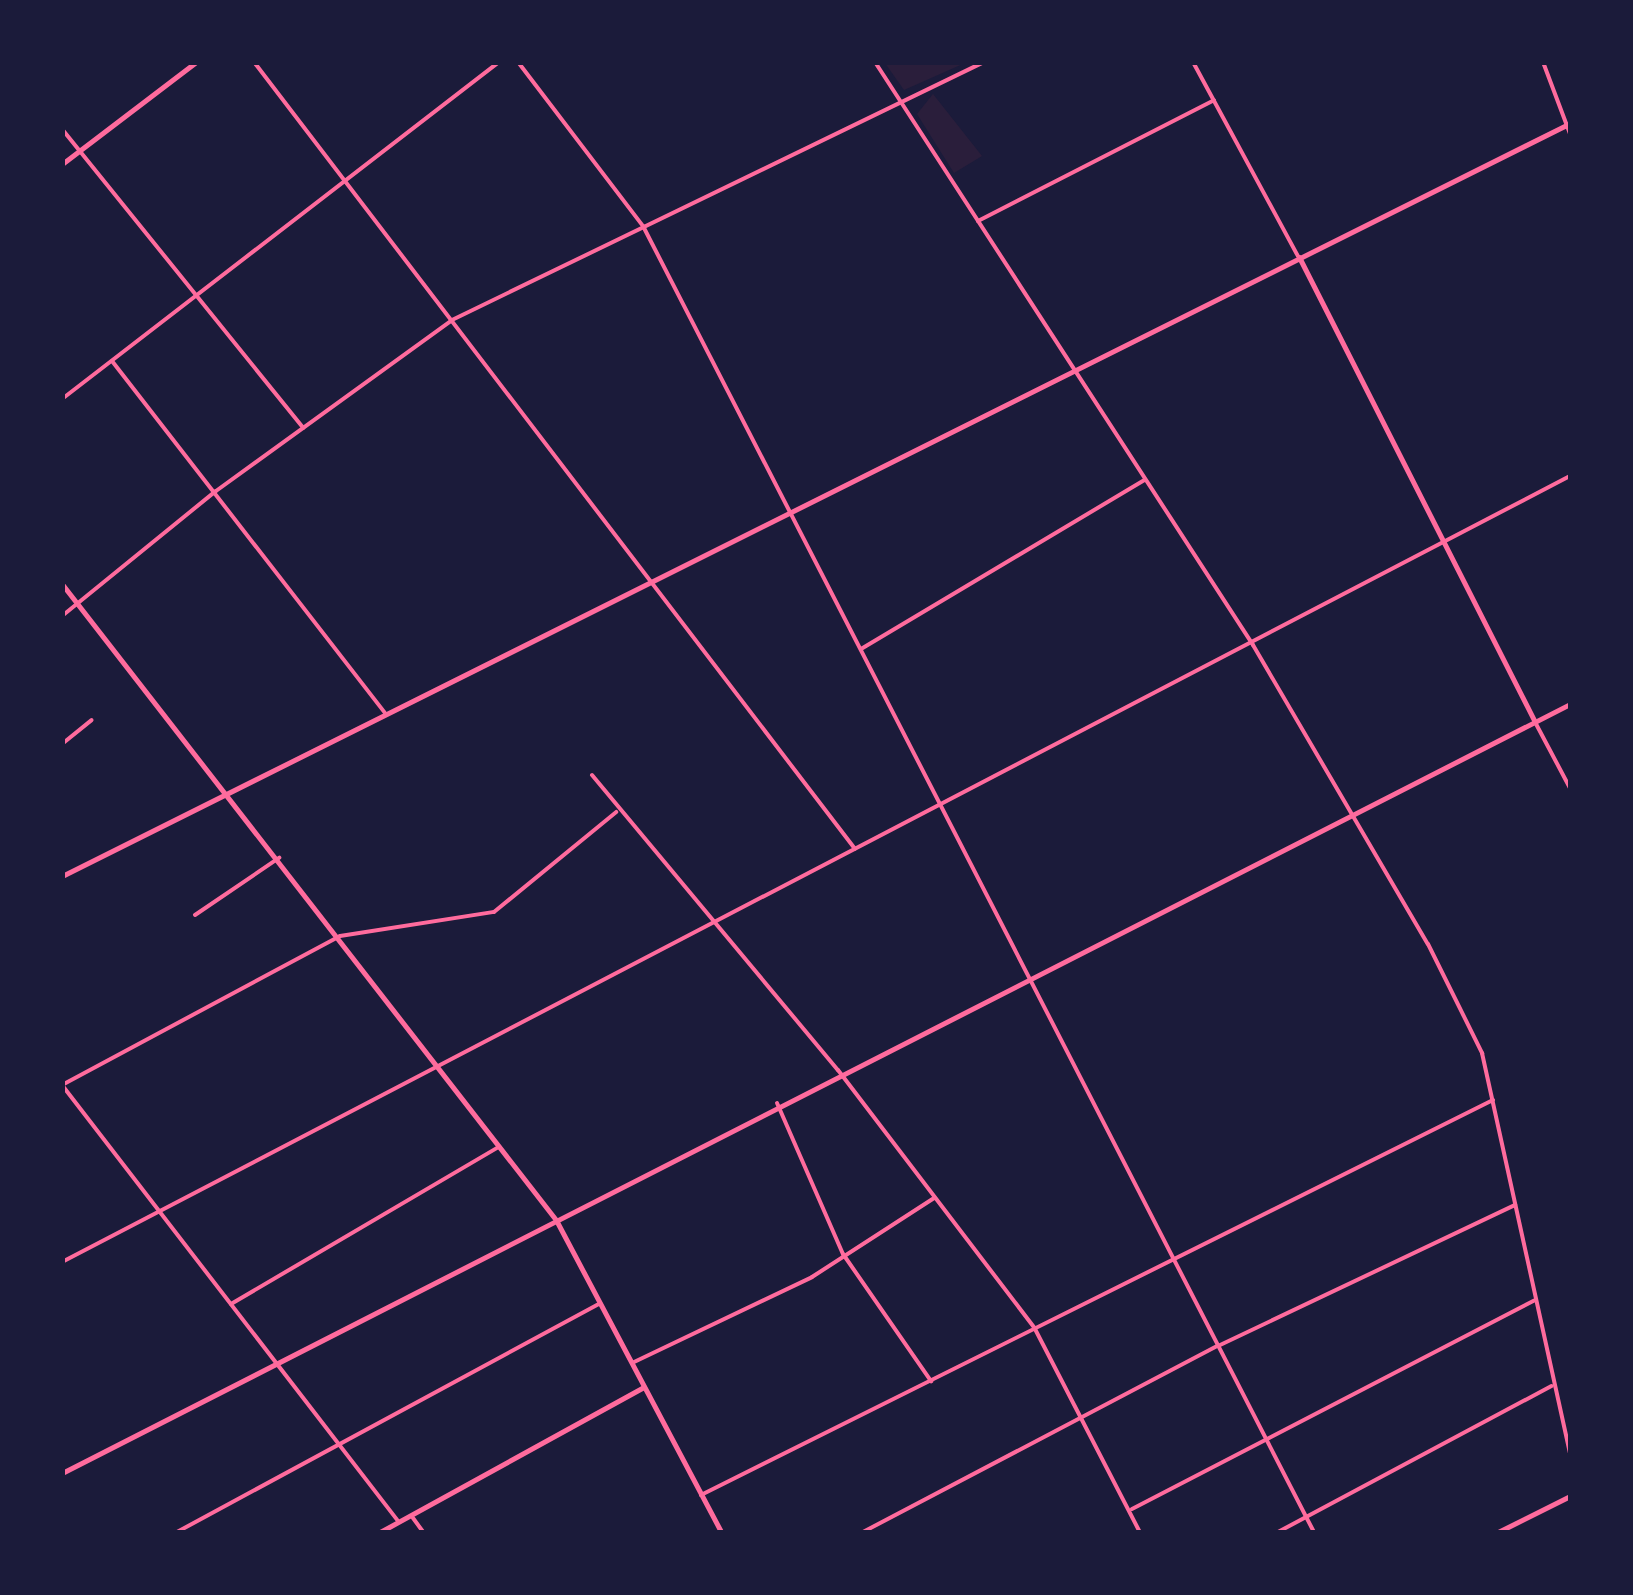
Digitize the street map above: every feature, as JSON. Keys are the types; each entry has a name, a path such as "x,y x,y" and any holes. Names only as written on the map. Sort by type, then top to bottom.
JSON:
{"street":[{"path":"62,164 196,62"},
{"path":"254,62 855,849"},
{"path":"62,399 499,62"},
{"path":"518,62 643,226 860,650 944,805 1314,1532"},
{"path":"875,62 1252,645 1354,811 1482,1053 1551,1386 1570,1452"},
{"path":"62,616 216,491 452,320 900,99 984,62"},
{"path":"1194,62 1299,257 1570,788"},
{"path":"1543,62 1570,134"},
{"path":"978,221 1214,100"},
{"path":"62,876 1071,368 1569,124"},
{"path":"62,129 200,290 304,428"},
{"path":"111,360 385,713"},
{"path":"62,1262 1570,476"},
{"path":"860,650 1145,480"},
{"path":"62,584 441,1066 556,1220 721,1532"},
{"path":"62,1473 272,1363 296,1360 838,1070 1570,704"},
{"path":"62,744 92,720"},
{"path":"592,775 616,812 720,922 1035,1329 1132,1509 1140,1532"},
{"path":"399,1522 334,1447 161,1209 63,1085 340,936 494,912 616,812"},
{"path":"195,914 279,858"},
{"path":"700,1496 1493,1100"},
{"path":"777,1103 844,1254 931,1381"},
{"path":"231,1304 501,1146"},
{"path":"632,1364 844,1254 934,1198"},
{"path":"862,1532 1218,1346 1515,1205"},
{"path":"1132,1509 1534,1301"},
{"path":"176,1532 601,1302"},
{"path":"1278,1532 1551,1386"},
{"path":"380,1532 413,1518 644,1387"},
{"path":"1498,1532 1570,1496"},
{"path":"413,1518 424,1532"}],"shaded area":[{"path":"885,63 965,63 904,90"},
{"path":"933,94 982,156 954,173 917,114"}]}
